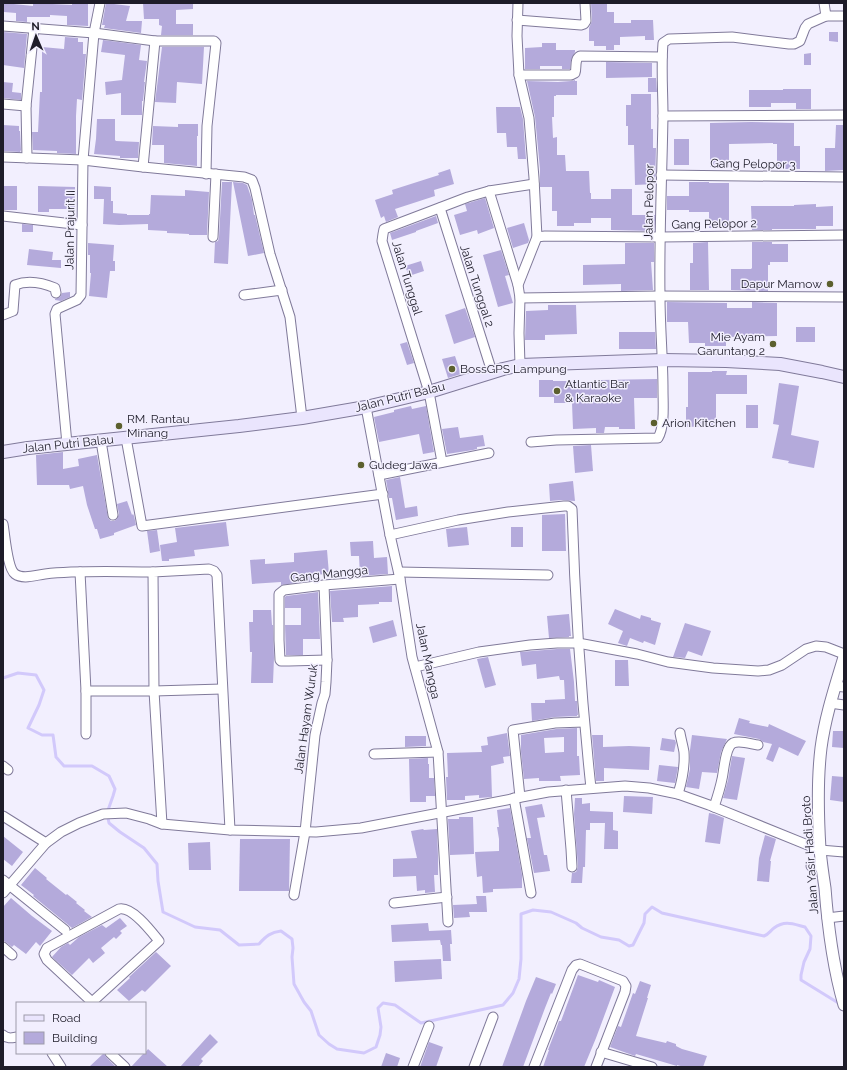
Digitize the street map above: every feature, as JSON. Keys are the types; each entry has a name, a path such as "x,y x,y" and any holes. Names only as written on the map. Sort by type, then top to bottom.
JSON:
{"main road":[{"name":"Jalan Putri Balau","path":"3,452 302,418 366,407 429,392 492,372 520,366 663,360 726,361 780,364 844,377"}],"street":[{"name":"Jalan Prajurit II","path":"57,301 77,300 81,295 83,160 94,33 100,3"},
{"path":"518,3 517,36 519,75 529,118 537,237 518,285"},
{"path":"517,20 574,25 584,24 586,21 585,3"},
{"path":"824,3 826,16 844,16"},
{"name":"Jalan Pelopor","path":"531,442 556,440 658,438 661,433 663,404 663,360 660,296 663,43 669,38 732,37 794,44 800,41 808,24 826,16"},
{"path":"3,26 94,33 155,41 214,41 216,43 207,126 206,174"},
{"path":"27,158 26,106 34,28"},
{"path":"143,168 155,41"},
{"path":"519,75 572,75 576,70 576,59 580,56 662,56"},
{"path":"3,104 26,106"},
{"path":"663,116 844,115"},
{"path":"3,156 83,160 143,168 244,177 252,180 270,254 290,317 302,418"},
{"path":"213,237 216,174"},
{"name":"Gang Pelopor 3","path":"661,175 844,177"},
{"path":"440,208 468,197 489,191 534,184"},
{"path":"489,191 518,285 520,298 518,333 520,366"},
{"name":"Jalan Tunggal 2","path":"440,208 492,372"},
{"name":"Jalan Tunggal","path":"429,392 382,240 384,229 440,208"},
{"path":"3,216 82,225"},
{"name":"Gang Pelopor 2","path":"537,237 844,235"},
{"path":"3,315 13,311 15,285 23,282 46,284 56,288 57,301 55,314 67,444"},
{"path":"244,295 282,290"},
{"path":"520,298 660,296 844,298"},
{"path":"429,392 442,462"},
{"name":"Jalan Mangga","path":"366,407 390,535 400,576 412,657 438,752 448,922"},
{"path":"126,438 142,526 383,494"},
{"path":"101,441 113,516"},
{"path":"379,475 488,453"},
{"path":"390,535 458,520 564,506 568,506 572,509 578,643 591,788"},
{"path":"3,524 9,565 14,573 19,576 30,577 45,574 80,572 153,572 209,569 214,571 217,575 230,830"},
{"path":"80,572 86,692 86,734"},
{"path":"153,572 154,691 162,824"},
{"name":"Gang Mangga","path":"327,660 281,661 278,600 279,594 284,590 400,576 548,575"},
{"name":"Jalan Hayam Wuruk","path":"294,895 305,832 315,736 325,694 327,660 324,585"},
{"path":"415,667 479,652 557,643 578,643 637,654 668,662 713,668 758,671 769,670 782,665 806,650 816,646 826,647 844,655"},
{"name":"Jalan Yasir Hadi Broto","path":"844,655 840,687 830,703 821,748 818,816 820,850 832,957 844,1005"},
{"path":"86,692 222,689"},
{"path":"830,703 844,705"},
{"path":"531,893 517,797 513,730 555,724 584,722"},
{"path":"678,794 682,784 684,760 680,733"},
{"path":"714,807 730,746 733,743 739,742 758,745"},
{"path":"374,754 438,752"},
{"path":"65,930 5,886 46,842 61,832 80,823 108,814 126,813 162,824 230,830 305,832 362,828 548,792 625,786 643,787 678,794 820,850 844,852"},
{"path":"566,790 572,867"},
{"path":"3,816 46,842"},
{"path":"811,866 822,866"},
{"path":"394,903 447,897"},
{"path":"90,1002 47,960 44,952 47,948 118,909 126,909 133,913 159,941 92,1002"},
{"path":"827,918 844,916"},
{"path":"3,948 12,955"},
{"path":"534,1067 572,970 576,965 580,964 623,981 626,986 596,1067"},
{"path":"474,1067 493,1017"},
{"path":"413,1067 429,1026"},
{"path":"3,1035 6,1038 16,1037"},
{"path":"601,1052 652,1067"},
{"path":"53,1054 61,1067"},
{"path":"111,1054 125,1067"}],"building":[{"path":"4,3 33,6 33,3 72,5 72,3 88,3 88,26 67,25 67,16 50,15 50,17 27,17 27,22 16,21 16,13 4,12"},
{"path":"106,3 130,6 126,21 142,21 141,33 104,28 105,25 102,25"},
{"path":"143,3 193,3 193,9 176,10 176,24 193,24 193,35 161,35 162,26 159,25 159,19 144,19"},
{"path":"591,3 607,3 607,12 614,12 614,23 631,23 631,20 653,20 654,40 645,40 645,36 620,37 620,45 614,45 614,50 606,50 606,46 594,46 594,41 589,41 589,28 592,21"},
{"path":"3,32 27,34 24,68 3,65"},
{"path":"829,32 838,32 838,42 829,41"},
{"path":"65,37 78,38 78,42 83,42 83,54 86,54 82,100 77,99 76,154 57,153 57,151 33,150 32,132 38,132 40,92 42,92 42,47 64,49"},
{"path":"103,40 141,45 139,60 147,61 142,101 142,115 121,115 121,93 106,95 105,82 122,80 125,55 101,52"},
{"path":"542,43 556,43 556,50 575,50 571,60 570,69 562,69 562,66 540,66 540,69 525,69 525,48 542,47"},
{"path":"162,47 204,47 202,84 177,82 176,103 155,102"},
{"path":"811,53 811,65 804,65 804,54"},
{"path":"606,62 652,63 652,77 606,78"},
{"path":"648,78 656,78 657,92 648,92"},
{"path":"527,81 558,82 577,81 577,95 554,96 554,117 552,117 553,138 557,137 557,155 565,155 566,171 589,171 591,199 611,199 611,189 632,189 632,215 655,215 654,231 611,230 611,218 591,218 591,223 574,223 574,226 557,226 557,211 552,211 552,187 540,187 540,169 535,117"},
{"path":"3,82 13,83 12,92 21,93 21,100 3,98"},
{"path":"811,89 811,109 796,109 796,103 771,103 771,107 749,107 749,90"},
{"path":"631,94 651,94 651,129 653,129 653,148 656,148 655,184 635,185 634,145 628,145 628,126 626,126 626,105 631,105"},
{"path":"496,107 520,107 523,119 526,159 518,159 517,147 507,147 506,133 497,133"},
{"path":"97,119 115,119 115,140 139,142 138,158 120,158 120,156 94,154"},
{"path":"710,123 794,123 794,146 800,146 800,169 777,169 777,144 773,143 729,144 729,167 710,167"},
{"path":"178,124 198,124 197,166 164,163 164,145 152,145 153,126 178,127"},
{"path":"3,125 19,126 20,152 3,151"},
{"path":"836,125 844,125 844,170 825,171 825,148 835,148"},
{"path":"674,139 689,139 689,165 674,165"},
{"path":"450,169 454,184 434,190 435,196 395,209 398,217 386,222 384,216 381,218 375,200 393,194 392,190 439,175 438,173"},
{"path":"222,182 232,182 228,264 214,263 215,242 218,241 219,237"},
{"path":"233,182 247,185 252,200 254,215 264,253 248,256"},
{"path":"689,182 729,183 729,228 709,228 709,212 667,210 667,196 689,196"},
{"path":"3,186 17,186 17,210 3,210"},
{"path":"38,186 75,187 75,209 49,209 49,212 38,212"},
{"path":"94,186 111,187 113,213 127,215 149,215 151,195 185,196 185,190 209,192 207,235 189,235 167,233 167,231 148,230 148,224 103,224 104,199 94,199"},
{"path":"485,198 494,228 478,234 477,230 460,235 454,215 467,211 465,204"},
{"path":"816,204 816,207 833,206 833,226 816,226 816,229 752,230 751,206 794,206"},
{"path":"436,216 438,223 392,240 390,233"},
{"path":"524,223 529,240 528,243 513,248 507,228"},
{"path":"22,224 33,225 33,232 22,232"},
{"path":"708,242 709,290 690,290 690,263 693,263 693,243"},
{"path":"752,242 788,244 788,262 770,262 770,265 768,265 768,291 731,290 731,269 752,268"},
{"path":"88,243 114,245 113,261 115,261 115,271 110,271 107,298 89,296 91,273"},
{"path":"625,243 654,243 654,262 651,262 653,290 621,291 621,284 583,285 583,265 625,264"},
{"path":"29,249 53,252 52,260 61,260 61,268 27,265"},
{"path":"501,250 509,275 505,276 513,303 498,307 483,255"},
{"path":"421,261 424,271 409,276 405,266"},
{"path":"70,292 70,297 61,301 55,300 60,297 62,293"},
{"path":"667,302 727,303 727,308 752,308 752,302 777,303 777,336 726,337 726,346 705,346 705,343 689,343 688,322 667,322"},
{"path":"548,305 576,305 577,334 545,335 545,340 525,340 526,311 548,310"},
{"path":"465,308 475,337 454,344 445,315"},
{"path":"796,327 815,327 815,342 796,342"},
{"path":"619,332 655,332 656,349 619,349"},
{"path":"407,342 414,363 407,365 400,344"},
{"name":"BossGPS Lampung","path":"455,356 461,374 448,378 442,359"},
{"path":"727,371 726,375 747,375 747,394 716,394 716,426 686,427 686,407 688,407 688,372"},
{"path":"657,379 657,398 634,398 635,429 605,427 604,433 596,433 596,428 573,429 572,403 554,403 554,397 539,397 539,380 601,382 601,380"},
{"path":"779,383 799,386 791,435 819,441 814,468 772,458 779,425 773,424"},
{"path":"746,405 758,405 758,428 746,428"},
{"path":"411,406 412,409 426,406 434,452 423,454 419,434 379,442 374,417"},
{"path":"458,427 460,438 483,435 485,446 477,447 477,449 473,450 447,454 442,429"},
{"path":"591,445 593,471 575,473 573,446"},
{"path":"63,452 63,469 79,466 78,459 97,455 108,518 111,521 117,519 119,514 117,504 127,501 132,515 133,514 134,516 136,525 114,533 114,535 100,539 87,505 83,486 70,489 69,485 37,485 36,455"},
{"path":"400,477 405,508 417,506 418,516 396,520 392,498 389,498 386,480"},
{"path":"573,481 575,501 550,501 549,484"},
{"path":"565,514 566,551 542,551 542,515"},
{"path":"226,522 229,546 194,550 195,556 162,561 160,545 177,542 175,528"},
{"path":"467,527 469,545 448,547 446,529"},
{"path":"511,527 523,527 523,547 511,547"},
{"path":"157,530 160,551 150,553 147,531"},
{"path":"373,541 374,558 387,557 388,574 360,576 359,556 351,556 350,542"},
{"path":"327,550 329,574 310,575 310,581 281,585 281,582 252,584 250,560 265,559 265,564 294,562 294,553"},
{"path":"392,586 392,602 358,605 358,617 343,618 344,622 332,622 330,591"},
{"path":"318,592 320,639 303,639 303,655 286,655 285,625 301,625 301,608 285,608 285,597"},
{"path":"615,609 640,619 641,615 661,623 655,645 644,641 643,643 630,638 627,646 618,643 623,631 608,624"},
{"path":"253,610 271,610 274,658 273,683 251,683 252,652 250,652 249,622 253,622"},
{"path":"569,614 571,636 549,638 547,616"},
{"path":"393,620 397,636 373,643 369,627"},
{"path":"685,623 711,631 702,656 688,651 685,658 673,657"},
{"path":"570,649 575,701 577,701 578,715 532,721 531,703 545,703 545,700 565,699 564,680 560,680 559,676 537,679 536,664 522,666 520,652"},
{"path":"488,657 496,685 485,688 477,659"},
{"path":"615,660 628,660 629,686 615,686"},
{"path":"739,718 750,721 749,723 768,727 769,724 806,741 798,756 779,747 773,762 766,759 772,744 763,742 759,739 734,734"},
{"path":"577,728 577,756 579,756 580,775 560,776 561,781 539,781 539,778 524,779 521,735 556,729","holes":["564,737 564,752 545,753 544,738"]},
{"path":"833,731 844,731 844,748 832,747"},
{"path":"507,733 510,756 503,757 504,763 491,766 492,797 479,798 479,795 465,796 465,800 447,800 447,753 482,752 481,746 488,745 487,737"},
{"path":"592,735 603,735 603,747 650,747 649,770 604,768 604,781 596,781"},
{"path":"692,735 727,739 721,752 717,773 702,772 699,789 686,787 690,769"},
{"path":"405,736 426,736 426,746 405,747"},
{"path":"662,738 675,740 676,743 674,752 660,750"},
{"path":"732,756 745,758 737,800 723,798"},
{"path":"428,758 429,778 434,778 435,796 426,796 426,802 410,802 409,759"},
{"path":"659,765 678,767 675,783 657,781"},
{"path":"832,776 844,777 844,802 830,800"},
{"path":"624,796 653,797 652,814 623,812"},
{"path":"575,798 582,798 582,804 590,803 590,811 613,812 613,830 618,831 618,849 604,849 605,823 590,823 590,830 586,830 585,867 583,867 582,883 571,883 572,873 576,872 578,867 574,814"},
{"path":"542,804 545,817 537,818 544,855 547,855 550,871 534,873 527,838 531,838 525,807"},
{"path":"510,808 522,875 522,888 493,889 493,892 483,893 482,876 477,877 475,852 499,851 497,810"},
{"path":"709,813 724,818 720,844 705,842"},
{"path":"459,817 473,817 474,854 450,855 448,819 459,819"},
{"path":"437,829 438,875 434,875 435,892 425,893 425,890 417,891 416,876 393,877 393,859 417,858 411,831"},
{"path":"765,835 776,839 770,861 769,882 757,881 759,858"},
{"path":"3,836 23,852 12,866 3,859"},
{"path":"240,839 290,839 289,891 239,891"},
{"path":"210,842 211,870 189,870 188,843"},
{"path":"35,868 47,878 46,879 77,902 76,903 85,910 84,911 92,917 72,928 33,896 34,895 21,885"},
{"path":"476,896 486,896 487,912 469,912 470,917 454,918 453,905 477,904"},
{"path":"11,898 52,931 40,946 36,942 26,954 14,945 12,947 3,940 3,907"},
{"path":"120,918 127,926 120,931 122,933 116,939 114,937 101,948 105,953 93,963 89,958 72,975 52,957 61,947 68,943 70,945 79,937 102,925 106,928"},
{"path":"428,923 429,931 451,930 451,961 443,961 442,945 440,940 392,942 391,925"},
{"path":"156,952 171,966 145,992 142,990 129,1001 117,990"},
{"path":"441,959 442,979 395,982 394,961"},
{"path":"578,975 598,982 599,980 615,987 596,1038 584,1067 543,1067 559,1021 561,1021"},
{"path":"536,977 556,984 545,1008 523,1067 502,1067 526,1001"},
{"path":"640,981 651,985 636,1036 666,1043 667,1041 676,1044 676,1046 682,1049 707,1056 703,1067 677,1066 636,1054 635,1056 610,1047 618,1026 621,1027 633,993 635,994"},
{"path":"210,1034 218,1042 201,1059 203,1061 198,1067 180,1067"},
{"path":"429,1042 443,1047 436,1067 420,1067"},
{"path":"148,1049 168,1067 131,1067 143,1054 146,1054"},
{"path":"386,1053 400,1058 397,1067 381,1067"},
{"path":"104,1054 116,1067 89,1067"}],"waterway":[{"path":"3,678 18,673 36,675 44,690 39,705 28,728 42,735 53,735 56,757 64,766 92,766 109,776 115,789 107,813 109,823 144,848 157,864 163,912 195,927 220,930 239,945 259,944 274,932 281,931 292,939 294,984 311,1011 319,1035 337,1049 364,1053 376,1047 381,1027 378,1008 383,1003 395,1005 421,1023 503,1005 513,993 519,979 521,959 521,914 533,910 551,912 576,923 582,928 601,937 619,940 629,946 633,945 644,923 645,914 652,907 662,913 764,936 774,928 785,923 805,927 811,936 810,949 804,962 801,980 841,1004"}],"place":[{"name":"Dapur Mamow","path":"830,284"},
{"name":"Mie Ayam Garuntang 2","path":"773,344"},
{"name":"BossGPS Lampung","path":"452,369"},
{"name":"Atlantic Bar & Karaoke","path":"557,391"},
{"name":"Arion Kitchen","path":"654,423"},
{"name":"RM. Rantau Minang","path":"119,426"},
{"name":"Gudeg Jawa","path":"361,465"}]}
